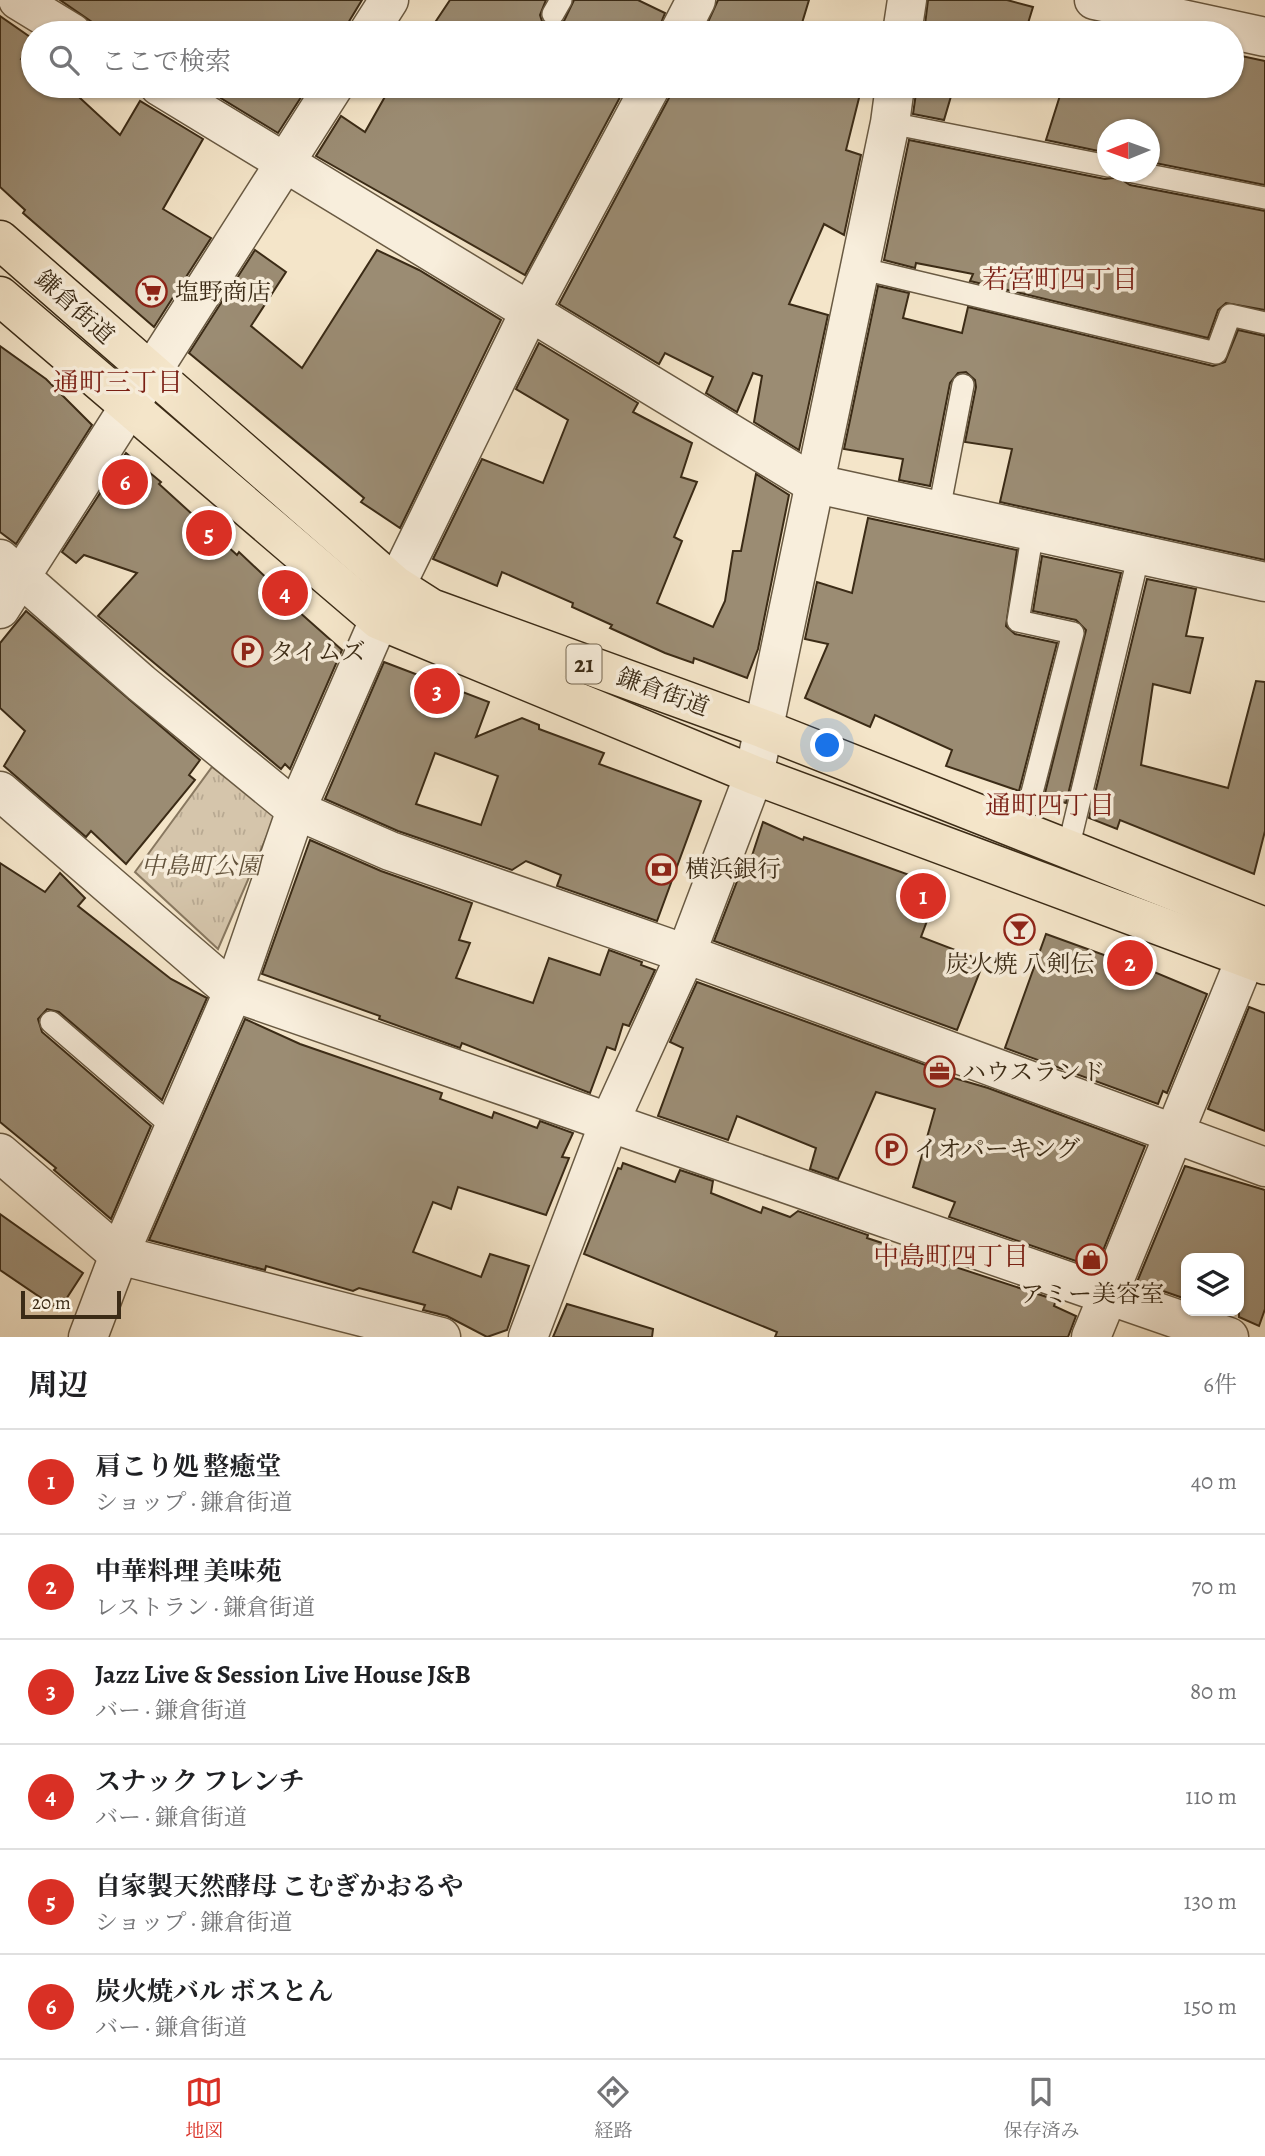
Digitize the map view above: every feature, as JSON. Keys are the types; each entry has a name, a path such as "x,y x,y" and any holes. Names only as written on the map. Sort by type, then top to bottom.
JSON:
{"main road":[{"name":"鎌倉街道","path":"0,240 395,585 431,608 764,729 1068,849 1260,936"},
{"name":"鎌倉街道","path":"0,296 379,620 754,775 1260,936"}],"street":[{"path":"18,0 52,21"},
{"path":"376,21 389,0"},
{"path":"685,21 696,0"},
{"path":"904,21 907,0"},
{"path":"1094,0 1191,21"},
{"path":"1244,32 1265,37"},
{"path":"179,98 812,483 1265,582"},
{"path":"0,609 10,568 129,409 326,98"},
{"path":"88,1337 119,1255 233,992 296,810 379,620 530,311 645,98"},
{"path":"528,1337 609,1123 686,954 754,775 893,98"},
{"path":"10,568 141,683 296,810 390,851 686,954 1265,1167"},
{"path":"0,791 233,992 1229,1337"},
{"path":"1091,1337 1172,1134 1260,936"},
{"path":"0,1153 119,1255 441,1337"}],"lane":[{"path":"890,123 1097,164"},
{"path":"1160,177 1265,198"},
{"path":"859,268 1216,353 1230,314 1265,323"},
{"path":"939,510 963,385"},
{"path":"1028,807 1073,633 1018,621 1033,531"},
{"path":"1068,849 1139,555"},
{"path":"51,1022 174,1128"}],"green space":[{"name":"中島町公園","path":"212,767 276,815 218,949 135,872"}],"building":[{"path":"60,0 362,0 349,21 91,21"},
{"path":"450,0 546,0 540,15 542,21 436,21"},
{"path":"574,0 638,0 665,13 662,21 564,21"},
{"path":"718,0 809,0 803,21 708,21"},
{"path":"928,0 1007,0 1033,7 1029,21 925,21"},
{"path":"0,16 21,31 21,98 80,98 120,135 140,101 203,139 163,209 211,238 154,327 23,213 25,210 0,187"},
{"path":"1244,57 1265,61 1265,185 1160,164 1160,119 1097,119 1097,151 1046,140 1059,98 1244,98"},
{"path":"221,98 300,98 278,133"},
{"path":"384,98 620,98 525,275 316,156 341,116 365,132"},
{"path":"669,98 859,98 846,150 861,155 844,235 824,224 789,304 828,315 799,450 754,422 762,376 753,373 737,412 706,393 713,377 665,353 659,364 559,304"},
{"path":"915,98 950,98 944,120 913,114"},
{"path":"909,140 1097,177 1097,182 1126,182 1265,211 1265,310 1226,303 1218,310 1208,338 970,281 973,274 916,263 915,268 884,260"},
{"path":"255,250 286,272 251,326 302,368 377,250 419,270 501,320 400,528 361,502 364,498 189,353"},
{"path":"878,286 909,293 903,318 962,333 968,307 1213,366 1225,362 1238,330 1265,336 1265,560 1000,502 1012,449 965,442 976,387 975,380 966,372 958,373 950,383 930,486 899,480 903,459 844,449"},
{"path":"539,343 638,403 633,412 692,443 681,477 697,482 674,537 682,541 657,603 713,627 725,601 733,551 741,551 756,474 789,495 758,649 747,678 694,658 693,663 665,653 610,628 612,625 572,607 573,603 502,572 497,586 433,559 482,459 543,483 568,420 516,389"},
{"path":"0,346 46,379 92,425 16,544 0,532"},
{"path":"126,453 161,482 159,484 237,555 239,552 291,601 289,603 342,650 290,769 285,764 281,769 98,616 137,573 84,555 76,563 62,552"},
{"path":"868,518 1017,550 1006,626 1015,634 1057,643 1019,791 946,766 952,750 875,715 870,727 805,698 828,644 805,639 817,582 852,593"},
{"path":"1042,556 1121,573 1066,803 1044,797 1086,630 1076,620 1033,611"},
{"path":"1147,579 1196,589 1186,636 1203,638 1190,693 1153,684 1141,765 1228,788 1256,681 1265,682 1265,831 1254,874 1120,820 1117,829 1089,818"},
{"path":"26,611 200,760 189,775 195,780 126,864 91,831 86,837 4,766 25,731 0,708 0,643"},
{"path":"384,662 489,702 476,737 522,718 539,725 539,729 604,753 599,764 701,801 657,921 557,886 561,875 526,861 512,870 398,831 325,799","holes":["435,753 498,776 481,825 416,804"]},
{"path":"763,822 803,840 804,837 940,886 921,937 984,961 957,1030 714,941 743,866 748,868"},
{"path":"310,840 381,871 472,903 459,940 470,943 456,978 533,1003 549,958 600,975 609,950 642,962 641,965 655,970 629,1026 623,1024 615,1050 607,1047 590,1093 462,1043 460,1048 262,974"},
{"path":"0,863 45,892 60,873 85,898 78,906 171,979 207,998 162,1100 59,1012 47,1009 38,1019 42,1032 151,1126 111,1219 54,1170 56,1168 0,1122"},
{"path":"1046,934 1115,959 1116,956 1207,994 1167,1093 1163,1091 1158,1104 1005,1048"},
{"path":"697,982 942,1071 940,1074 988,1088 1145,1146 1096,1268 949,1217 955,1202 913,1187 935,1109 876,1092 838,1179 810,1169 816,1148 737,1116 728,1140 658,1116 683,1048 670,1042"},
{"path":"1249,1007 1265,1013 1265,1131 1208,1109"},
{"path":"245,1019 300,1044 442,1093 440,1099 492,1118 494,1112 537,1128 540,1121 573,1133 562,1157 569,1158 546,1215 458,1187 451,1209 433,1202 413,1252 481,1277 490,1254 529,1266 507,1330 487,1337 447,1316 423,1310 425,1305 359,1288 353,1291 266,1266 265,1270 149,1240"},
{"path":"623,1163 675,1182 680,1170 713,1181 711,1193 761,1213 763,1207 790,1217 798,1211 868,1235 867,1238 1056,1300 1054,1306 1076,1316 1068,1337 775,1337 777,1332 584,1254 618,1168 621,1169"},
{"path":"1185,1166 1265,1190 1265,1309 1259,1326 1239,1317 1244,1316 1244,1253 1181,1253 1181,1297 1137,1282"},
{"path":"0,1214 83,1273 59,1310 0,1270"},
{"path":"567,1304 653,1329 652,1337 553,1337"}],"place":[{"name":"塩野商店","path":"152,292"},
{"name":"炭火焼バル ボスとん","path":"125,482"},
{"name":"自家製天然酵母 こむぎかおるや","path":"209,533"},
{"name":"スナック フレンチ","path":"285,593"},
{"name":"タイムズ","path":"247,652"},
{"name":"Jazz Live & Session Live House J&B","path":"437,691"},
{"name":"横浜銀行","path":"662,869"},
{"name":"肩こり処 整癒堂","path":"923,896"},
{"name":"炭火焼 八剣伝","path":"1020,930"},
{"name":"中華料理 美味苑","path":"1130,963"},
{"name":"ハウスランド","path":"939,1072"},
{"name":"イオパーキング","path":"891,1149"},
{"name":"アミー美容室","path":"1092,1260"}],"district":[{"name":"若宮町四丁目","path":"1060,279"},
{"name":"通町三丁目","path":"118,382"},
{"name":"通町四丁目","path":"1050,805"},
{"name":"中島町四丁目","path":"951,1256"}]}
